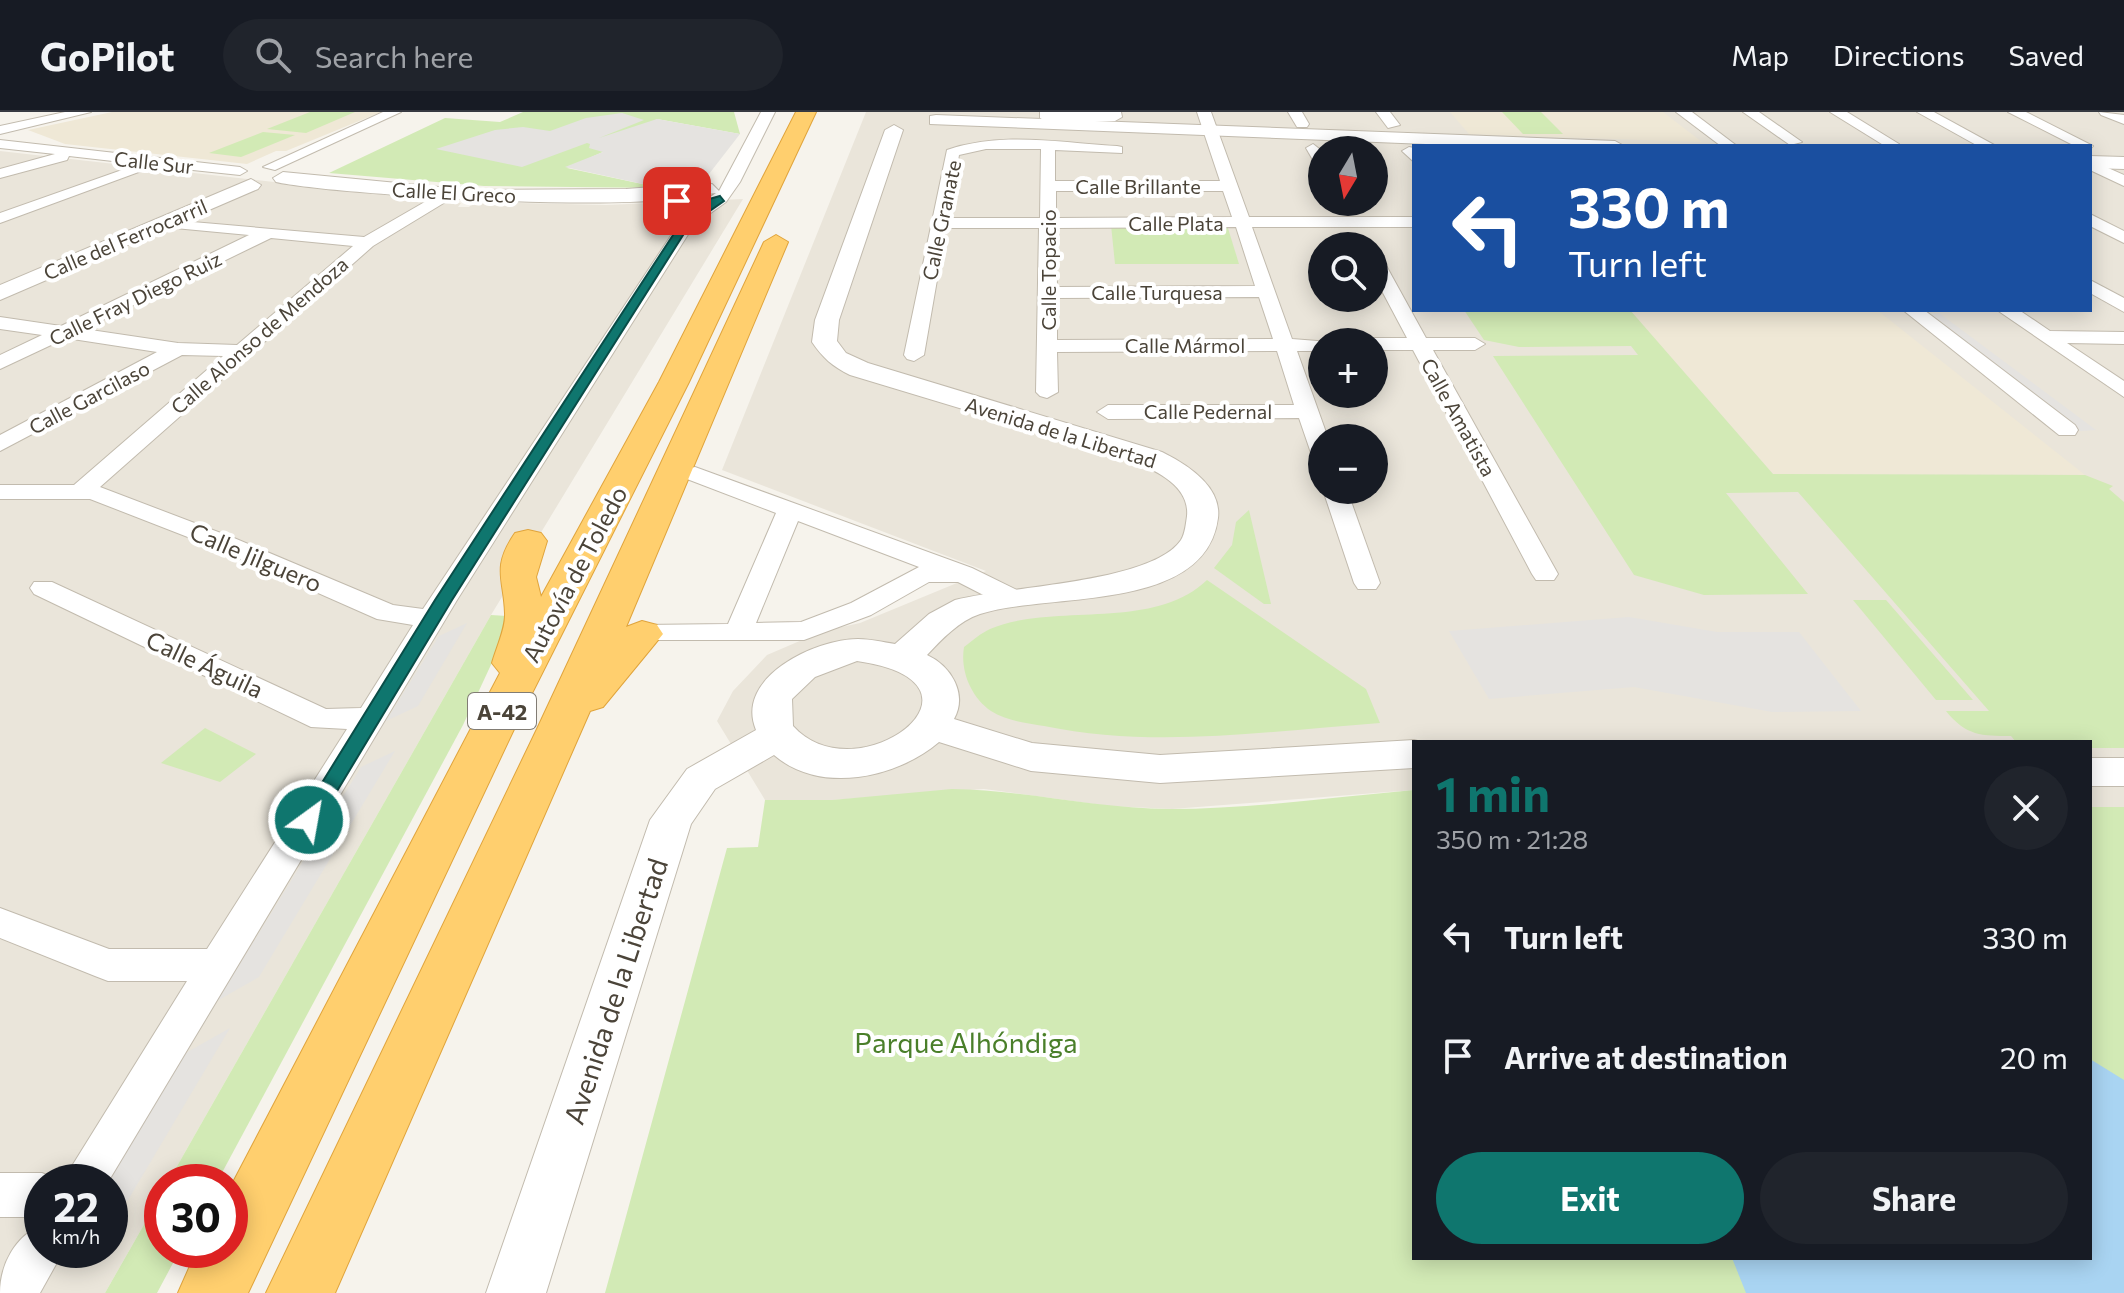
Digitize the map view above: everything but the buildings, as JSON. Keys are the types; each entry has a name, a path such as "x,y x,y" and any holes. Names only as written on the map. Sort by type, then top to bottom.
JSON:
{"highway":[{"name":"Autovía de Toledo","path":"212,1293 494,725 687,396 834,112"},
{"name":"Autovía de Toledo","path":"300,1293 560,729 687,396 777,119"},
{"path":"740,169 770,153 777,119"},
{"path":"615,451 645,409 687,396 695,474"},
{"path":"494,725 526,615 517,577 528,541"},
{"path":"560,729 642,634"}],"street":[{"path":"0,130 84,112"},
{"path":"277,172 394,112"},
{"path":"1204,112 1312,424"},
{"path":"1383,112 1393,125"},
{"path":"1683,112 1727,144"},
{"path":"1750,112 1795,142"},
{"path":"1837,112 1892,144"},
{"path":"1924,112 1985,144"},
{"path":"2015,112 2082,144"},
{"path":"1047,115 1115,115"},
{"path":"722,198 777,119"},
{"path":"911,126 1000,125 1553,144"},
{"name":"Avenida de la Libertad","path":"904,656 929,632 965,607 1009,597 1125,584 1169,568 1193,548 1204,523 1202,498 1185,477 1141,454 859,369 837,358 824,342 827,320 911,126"},
{"name":"Calle Sur","path":"0,130 67,152"},
{"path":"0,142 16,134"},
{"name":"Calle Sur","path":"0,142 158,162 239,180"},
{"name":"Calle Granate","path":"914,355 952,153 964,147 1118,152"},
{"name":"Calle Topacio","path":"1047,392 1048,148"},
{"path":"2092,150 2123,169"},
{"path":"0,174 54,158 84,154"},
{"path":"0,218 158,162"},
{"path":"2092,163 2123,169"},
{"path":"95,1164 688,201 740,169"},
{"name":"Calle El Greco","path":"239,180 277,172 447,195 626,195 688,201"},
{"name":"Calle del Ferrocarril","path":"0,293 164,222 239,180"},
{"name":"Calle del Ferrocarril","path":"0,279 239,180"},
{"name":"Calle Brillante","path":"1048,186 1229,186"},
{"path":"688,201 719,191 722,198"},
{"name":"Calle Alonso de Mendoza","path":"82,490 367,242 447,195"},
{"path":"688,201 722,198"},
{"path":"2092,220 2124,238"},
{"path":"164,222 367,242"},
{"name":"Calle Plata","path":"939,223 1412,222"},
{"name":"Calle Fray Diego Ruiz","path":"0,363 269,232"},
{"name":"Calle Amatista","path":"1388,286 1545,574"},
{"path":"2092,286 2124,306"},
{"name":"Calle Turquesa","path":"1048,293 1266,291"},
{"path":"1915,312 2067,430"},
{"path":"2009,312 2124,391"},
{"path":"0,323 178,349 242,351"},
{"path":"2045,337 2124,338"},
{"path":"1388,344 1475,344"},
{"name":"Calle Mármol","path":"1048,346 1308,345"},
{"name":"Calle Garcilaso","path":"0,444 178,349"},
{"name":"Calle Pedernal","path":"1108,412 1307,411"},
{"path":"695,474 963,574 1009,597"},
{"path":"0,492 82,490"},
{"name":"Calle Jilguero","path":"82,490 225,543 387,613 431,619"},
{"path":"1340,504 1367,583"},
{"path":"739,631 790,510"},
{"path":"642,634 804,631 861,609 924,574 963,574"},
{"name":"Calle Águila","path":"43,588 322,720 372,718"},
{"path":"857,650 904,656 930,671 938,682 942,710 934,727 907,749 885,759 854,764 826,763 800,754 777,735 771,714 778,692 792,676 812,662 857,650"},
{"path":"934,727 1031,757 1160,769 1412,754"},
{"name":"Avenida de la Libertad","path":"516,1293 671,820 701,779 777,735"},
{"path":"2092,772 2124,772"},
{"path":"0,923 108,965 219,965"},
{"path":"0,1195 24,1195"},
{"path":"13,1293 29,1268"}],"shaded area":[{"path":"112,112 381,112 247,164 65,144 28,130"},
{"path":"866,112 2124,112 2124,807 2092,807 2092,740 1412,740 1412,790 1172,809 1109,806 984,789 832,800 765,800 717,721 733,691 767,655 823,631 860,623 986,571 722,470"},
{"path":"1450,112 1663,112 1702,142 1469,134"},
{"path":"622,113 644,120 599,138 657,119 740,134 709,174 661,188 565,167 603,152 589,148 590,144 587,143 522,167 436,149 495,130 523,127 550,131 586,118"},
{"path":"0,151 461,203 458,207 469,207 474,202 606,205 743,199 491,615 178,1164 144,1164 144,1225 128,1253 128,1164 24,1164 24,1268 119,1268 105,1293 0,1293"},
{"path":"1632,312 1880,312 2085,475 1773,474"},
{"path":"1939,313 2096,430 2080,431 1928,315"},
{"path":"1629,617 1717,632 1799,632 1861,711 1772,712 1634,687 1489,699 1449,631"},
{"path":"467,623 418,706 386,721 439,636"},
{"path":"395,751 259,977 217,1001 361,767"},
{"path":"230,1028 149,1164 144,1164 144,1173 128,1200 128,1164 117,1164 184,1054"}],"green space":[{"path":"310,112 355,112 306,133 267,129"},
{"path":"523,112 734,112 740,134 657,119 605,151 567,168 661,188 484,186 329,173 445,118 500,122"},
{"path":"1502,112 1541,112 1563,134 1523,134"},
{"path":"263,132 295,135 241,157 209,153"},
{"path":"1111,225 1227,225 1239,264 1115,264"},
{"path":"1465,312 1632,312 1773,474 2085,475 2113,486 2109,489 2124,502 2124,748 2092,748 2092,740 2014,740 2011,736 1983,735 1968,730 1953,719 1946,711 1989,711 1798,492 1726,493 1808,594 1704,595 1634,575 1493,356 1638,355 1631,346 1519,347 1484,340"},
{"path":"1249,510 1271,604 1264,604 1214,568 1232,545 1236,522"},
{"path":"1207,580 1366,689 1380,723 1212,736 1085,733 1003,717 984,705 968,683 964,647 990,629 1043,617 1102,614 1159,606 1185,596"},
{"path":"1853,600 1886,600 1973,700 1936,700"},
{"path":"491,615 507,616 509,626 463,725 227,1164 178,1164"},
{"path":"205,728 256,754 220,782 161,763"},
{"name":"Parque Alhóndiga","path":"952,789 1170,809 1262,805 1412,790 1412,1260 2092,1260 2092,807 2124,807 2124,1293 605,1293 727,848 758,847 765,800 832,800"},
{"path":"144,1225 144,1268 170,1268 157,1293 105,1293 119,1268 128,1268 128,1253"}],"water":[{"path":"2092,1060 2124,1080 2124,1293 1746,1293 1733,1260 2092,1260"}],"route":[{"path":"309,820 443,600 622,327 680,232 688,222 720,199 700,205 677,201"}]}
